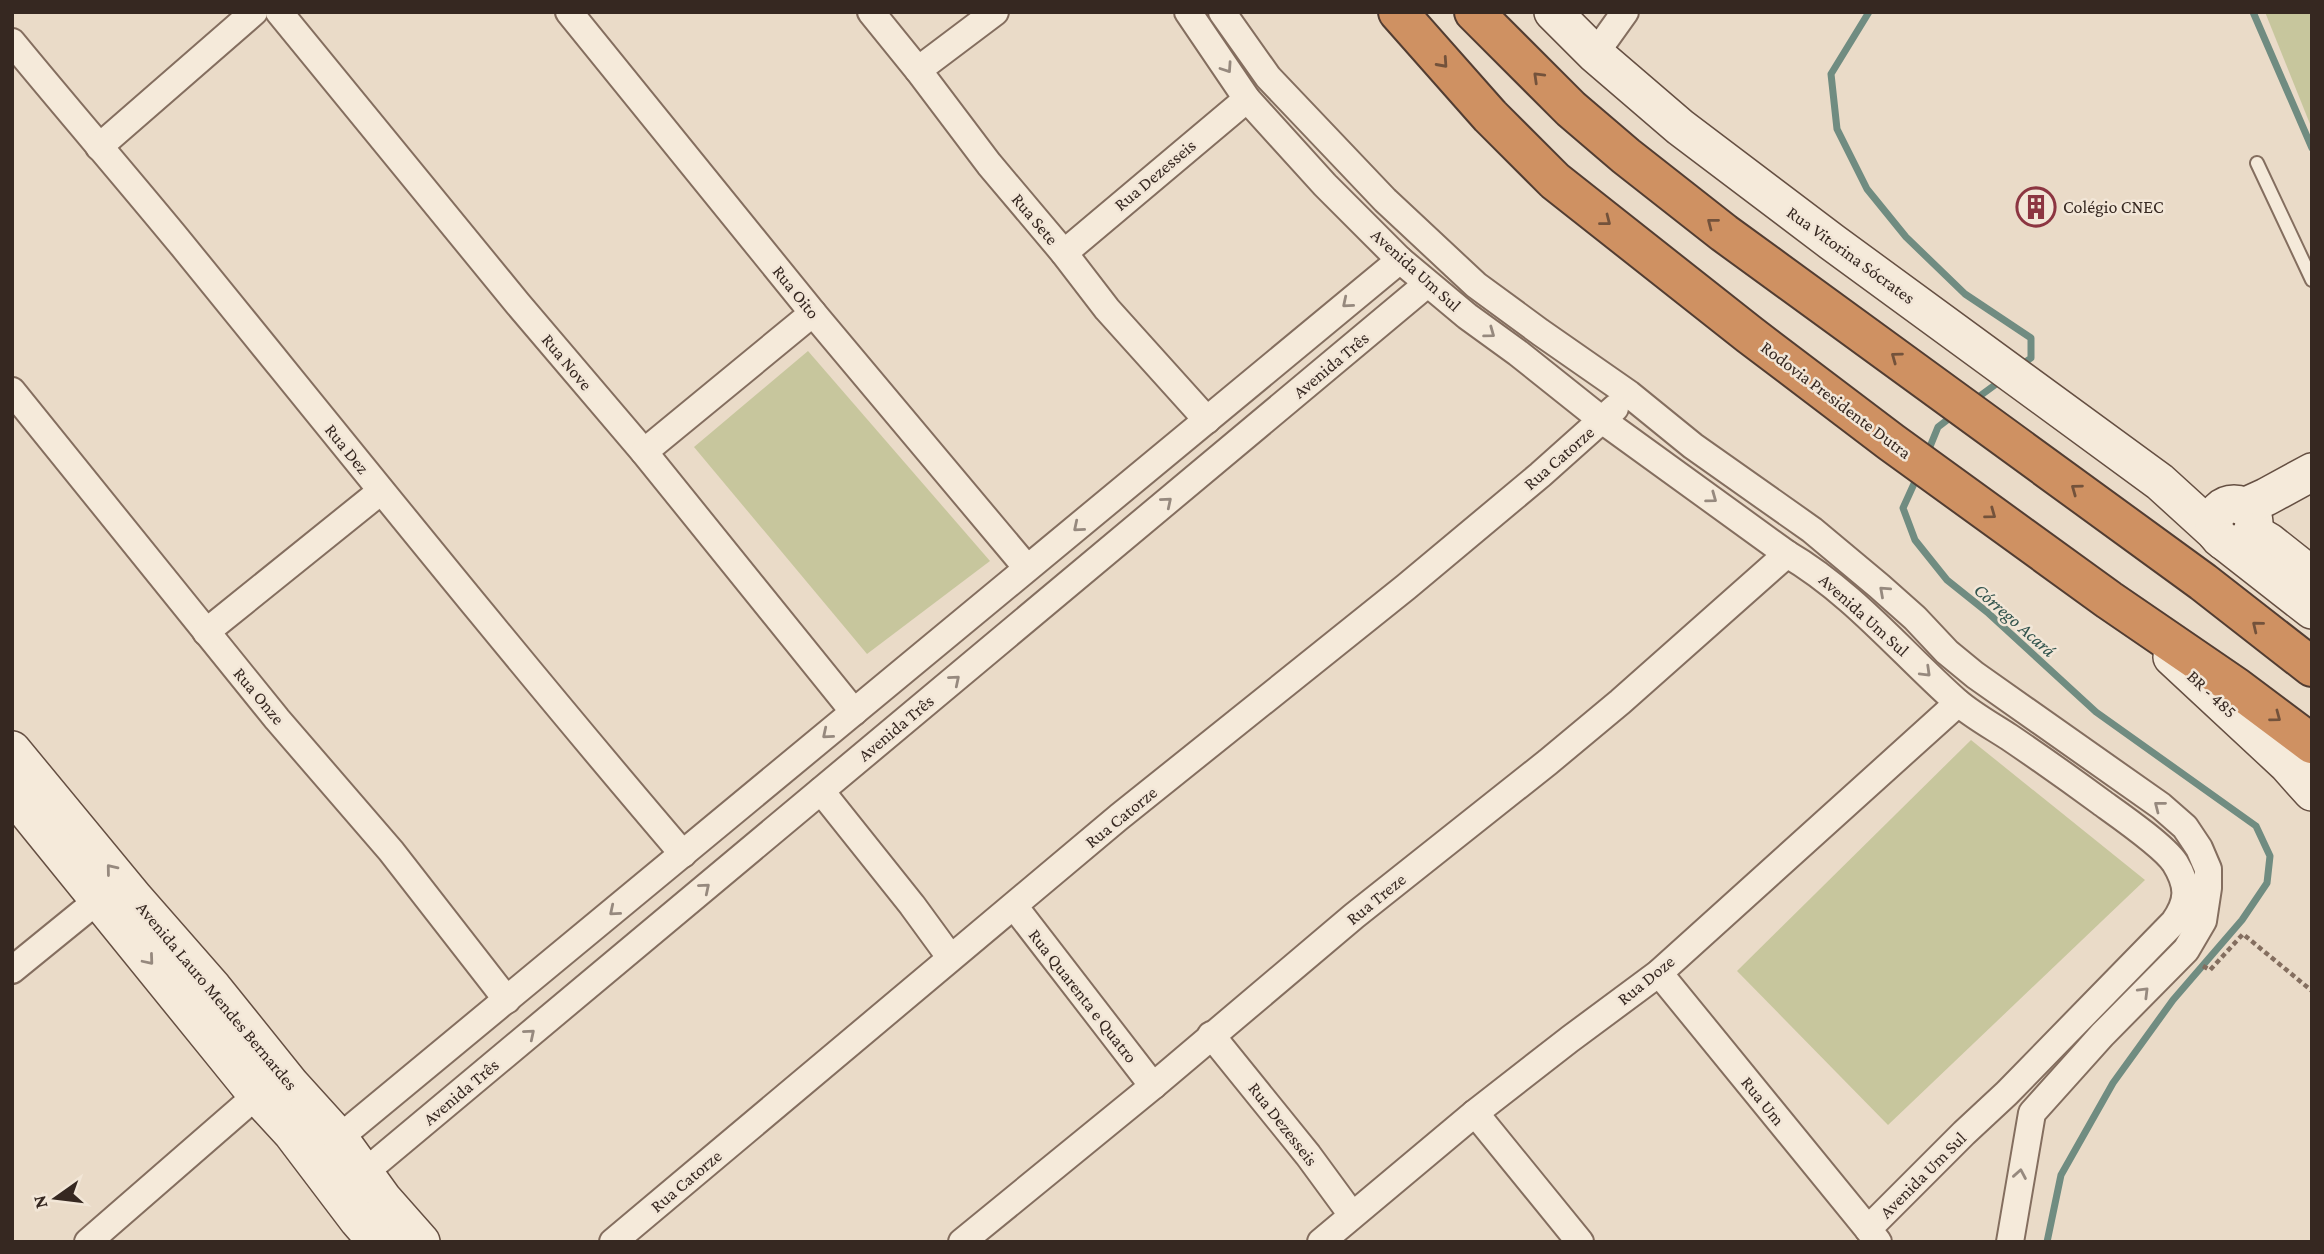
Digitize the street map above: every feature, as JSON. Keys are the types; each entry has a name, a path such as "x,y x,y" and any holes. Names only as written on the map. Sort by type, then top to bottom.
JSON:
{"highway":[{"name":"Rodovia Presidente Dutra","path":"1398,12 1490,116 1555,181 1750,335 1922,464 2312,744"},
{"path":"1474,12 1571,109 1724,233 2203,582 2312,667"}],"street":[{"path":"99,147 254,12"},
{"name":"Rua Nove","path":"279,12 644,453 854,712"},
{"name":"Rua Oito","path":"569,12 813,313 1027,568"},
{"name":"Rua Sete","path":"871,12 989,164 1107,309 1207,420"},
{"path":"918,70 995,12"},
{"name":"Avenida Um Sul","path":"1188,12 1247,99 1325,185 1427,284 1602,420 1787,554 1819,574 1894,640 1958,703 2060,772 2132,825 2174,861 2186,895 2184,908 2160,937 2007,1093 1964,1133 1873,1235"},
{"name":"Avenida Um Sul","path":"1222,12 1268,77 1354,167 1476,285 1629,394 1693,446 1812,530 1888,594 1947,652 1975,675 2161,806 2185,827 2199,848 2208,869 2203,921 2195,937 2032,1112"},
{"name":"Rua Vitorina Sócrates","path":"1553,12 1595,54 1681,127 2011,373 2160,482 2240,519"},
{"path":"1595,54 1625,12"},
{"name":"Rua Dez","path":"12,42 180,243 594,750 683,854"},
{"name":"Rua Dezesseis","path":"1064,253 1247,99"},
{"path":"1325,185 1354,167"},
{"name":"Avenida Três","path":"326,1150 1400,260"},
{"name":"Avenida Três","path":"371,1208 463,1091 1427,284"},
{"path":"644,453 813,313"},
{"path":"1518,353 1540,332"},
{"path":"1276,362 1304,388"},
{"name":"Rua Onze","path":"12,391 277,719 391,851 507,1000"},
{"name":"Rua Catorze","path":"613,1242 1119,817 1406,587 1540,475 1629,394"},
{"path":"1675,471 1693,446"},
{"path":"2240,519 2309,477"},
{"path":"206,632 381,491"},
{"path":"1104,505 1128,535"},
{"path":"2240,519 2312,576"},
{"path":"2240,519 2312,610"},
{"name":"Rua Treze","path":"962,1242 1153,1086 1354,916 1569,745 1787,554"},
{"name":"BR - 485","path":"2109,600 2287,764 2312,792"},
{"path":"961,623 990,650"},
{"name":"Rua Doze","path":"1321,1242 1475,1113 1659,973 1958,703"},
{"name":"Avenida Lauro Mendes Bernardes","path":"12,750 31,801 98,900 274,1065 326,1150 371,1208 421,1242"},
{"path":"821,791 950,957"},
{"name":"Avenida Lauro Mendes Bernardes","path":"31,801 135,899 202,999 257,1095 292,1133 326,1150 371,1208"},
{"path":"743,804 769,835"},
{"path":"12,970 98,900"},
{"name":"Rua Quarenta e Quatro","path":"1014,906 1153,1086"},
{"path":"582,937 609,968"},
{"name":"Rua Um","path":"1659,973 1873,1235"},
{"name":"Rua Dezesseis","path":"1211,1035 1352,1215"},
{"path":"436,1058 463,1091"},
{"path":"2007,1093 2032,1112 2010,1242"},
{"path":"88,1242 257,1095"},
{"path":"1475,1113 1580,1242"}],"lane":[{"path":"2257,163 2312,280"}],"path":[{"path":"2205,967 2210,970 2244,934 2312,990"}],"green space":[{"path":"2265,12 2312,12 2312,129"},
{"path":"808,351 990,561 867,654 694,447"},
{"path":"1971,740 2145,880 1888,1125 1737,971"}],"waterway":[{"name":"Córrego Acará","path":"1869,12 1831,74 1837,129 1867,189 1906,237 1965,294 2031,338 2031,358 2021,365"},
{"path":"2253,12 2312,148"},
{"name":"Córrego Acará","path":"1973,401 2003,379"},
{"name":"Córrego Acará","path":"1927,454 1938,427 1955,414"},
{"name":"Córrego Acará","path":"1918,475 1903,508 1915,540 1947,580 1987,612 2096,712 2256,826 2270,856 2267,883 2242,920 2173,1000 2113,1083 2061,1175 2047,1242"}],"place":[{"name":"Colégio CNEC","path":"2036,207"}]}
